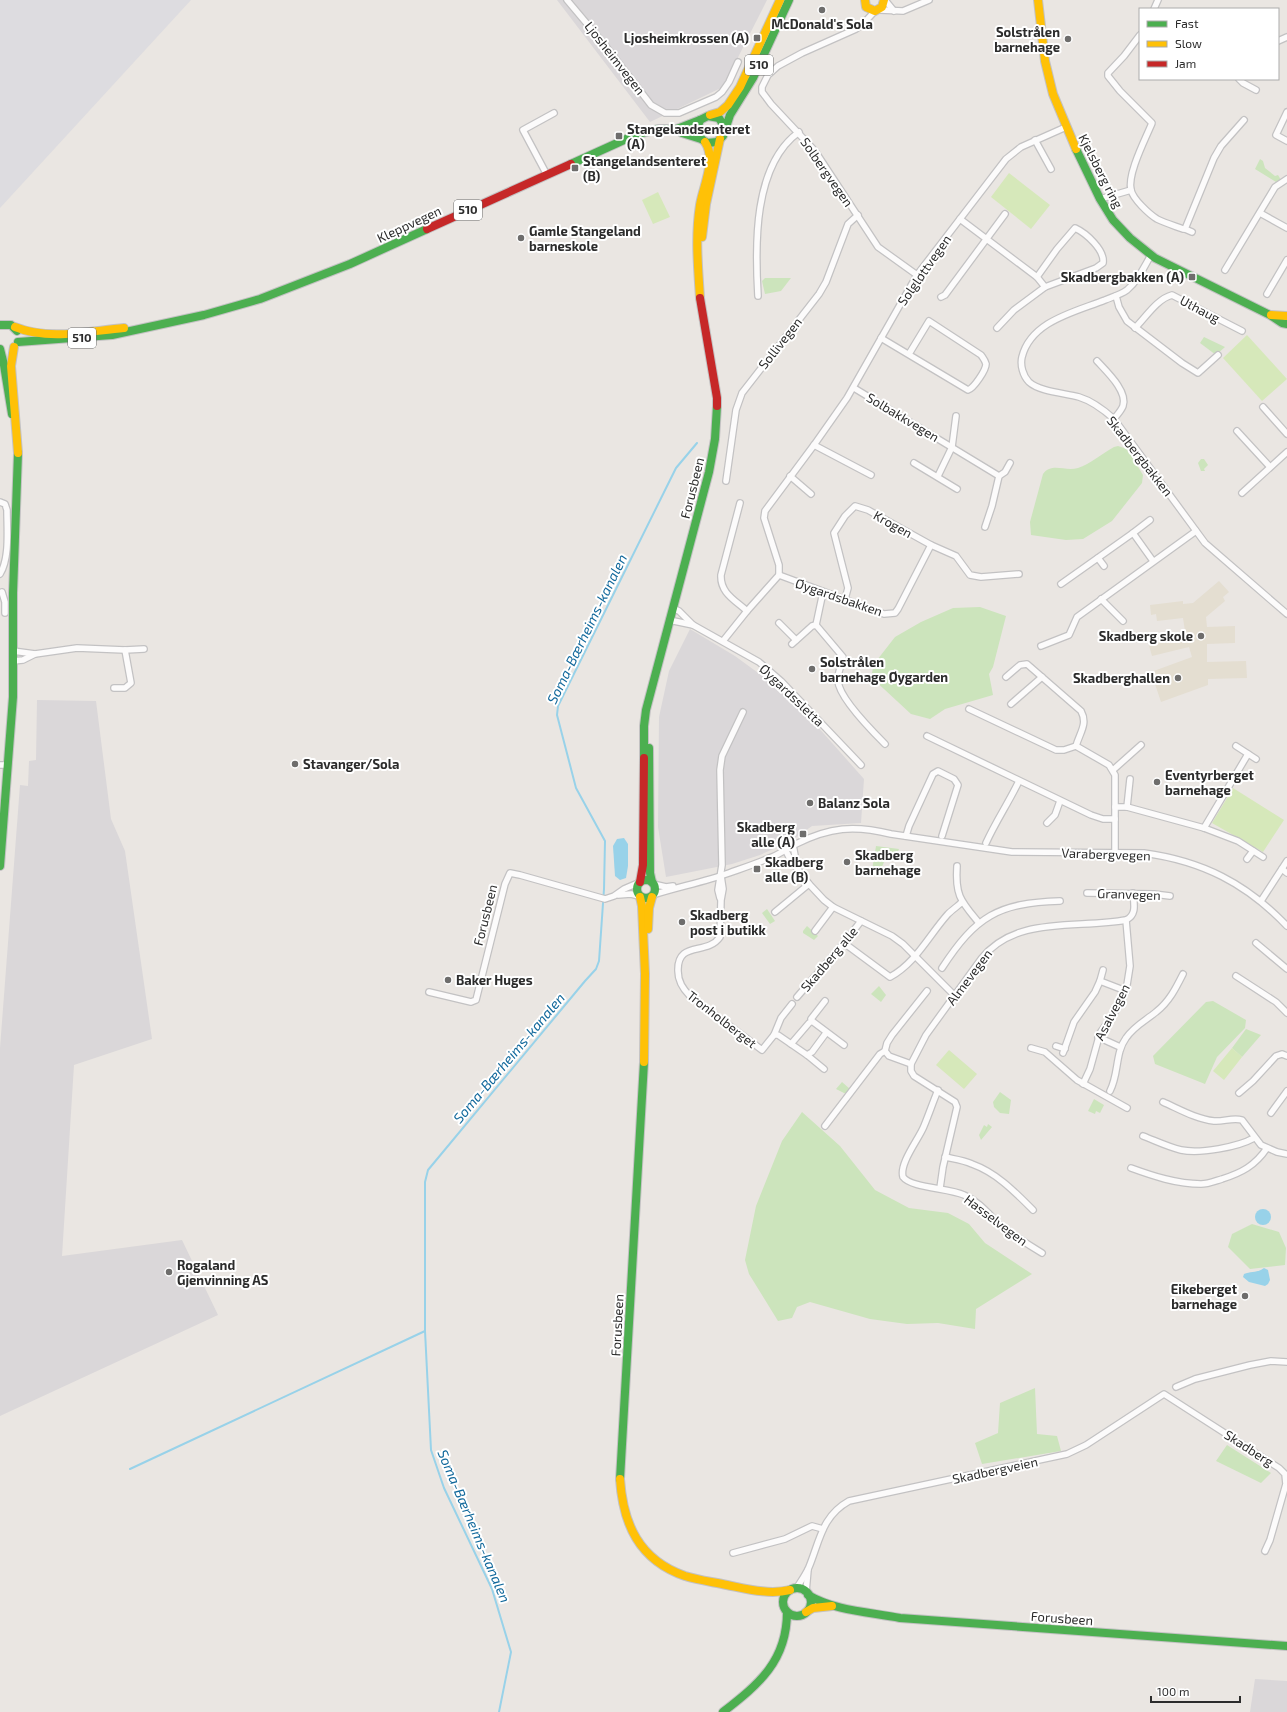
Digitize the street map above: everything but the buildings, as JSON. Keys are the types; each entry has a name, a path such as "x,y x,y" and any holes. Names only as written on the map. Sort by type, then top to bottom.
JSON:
{"main road":[{"name":"510","path":"700,120 720,112 728,105 738,91 780,0"},
{"name":"510","path":"703,140 712,143 720,139 724,133 730,115 746,91 757,70 789,0"},
{"path":"864,2 878,10 884,5 885,0"},
{"name":"Kjelsberg ring","path":"1038,0 1047,72 1066,127 1100,199 1121,229 1151,255 1270,315 1278,321 1287,324"},
{"path":"710,115 721,120 725,128"},
{"path":"700,120 697,129 703,140"},
{"name":"Kleppvegen","path":"0,348 4,350 16,345 112,335 224,310 286,290 350,264 635,135 651,130 677,129 700,120"},
{"name":"Kleppvegen","path":"677,129 682,133 703,140"},
{"name":"Forusbeen","path":"699,280 706,204 720,139"},
{"name":"Forusbeen","path":"703,140 709,148 710,159 698,219 696,249 702,310 717,398 717,426 709,472 669,620 644,726 643,865 636,892 642,906 645,974 644,1077 620,1479 621,1504 629,1528 636,1540 647,1553 661,1564 680,1574 755,1590 779,1592 793,1590 807,1594 814,1600 836,1606 900,1618 1287,1646"},
{"name":"Kjelsberg ring","path":"1270,315 1287,316"},
{"name":"Kleppvegen","path":"0,325 6,324 22,331 48,334 146,327"},
{"path":"0,866 3,774 13,697 13,593 18,450 11,366 18,332 15,327"},
{"path":"0,348 4,360 8,400 16,430"},
{"name":"Forusbeen","path":"645,974 647,961 649,908 655,888 650,873 650,698"},
{"name":"Forusbeen","path":"639,882 648,880 653,883"},
{"name":"Forusbeen","path":"639,896 644,899 652,896"},
{"name":"Forusbeen","path":"755,1590 773,1596 793,1616 803,1614 813,1608 836,1606"},
{"path":"784,1639 787,1625 784,1596 793,1590"},
{"path":"723,1712 746,1694 762,1678 772,1665 795,1619 803,1614 810,1606 807,1594"}],"street":[{"name":"Ljosheimvegen","path":"567,0 604,44 651,105 665,113 679,113 716,97 722,92 729,82 738,62"},
{"path":"885,0 894,11"},
{"path":"878,10 904,11 929,0"},
{"path":"864,2 866,21"},
{"name":"Solbergvegen","path":"878,10 856,29 802,53 778,66 768,75 762,87 763,95 799,132 815,151 882,251 917,275"},
{"path":"1139,36 1124,56 1108,73 1108,76 1120,91 1152,123 1133,170 1131,190 1142,206 1157,219 1192,232"},
{"path":"1240,80 1243,84 1256,90"},
{"path":"1287,112 1276,135 1287,141"},
{"path":"547,175 523,130 554,113"},
{"path":"1185,229 1214,158 1221,146 1244,120"},
{"name":"Solgløttvegen","path":"779,575 779,565 764,515 768,506 809,452 854,388 917,275 1006,159 1020,147 1066,127"},
{"path":"758,296 757,234 766,186 771,170 783,145 799,132"},
{"path":"1036,140 1051,169"},
{"path":"1225,270 1275,187 1287,179"},
{"path":"1100,199 1131,190"},
{"path":"1260,213 1287,228"},
{"path":"941,297 945,295 1005,214"},
{"name":"Sollivegen","path":"726,481 736,410 742,393 819,294 826,282 848,224 858,215"},
{"path":"960,219 1037,277 1044,287"},
{"path":"997,328 1014,310 1044,287 1102,265 1104,262 1103,257 1095,245 1075,228 1061,244 1037,277"},
{"name":"Skadbergbakken","path":"1151,255 1132,285 1126,290 1116,296 1051,322 1034,336 1027,345 1021,361 1024,375 1035,386 1087,400 1106,411 1114,419 1206,543 1287,614"},
{"path":"1267,294 1287,260"},
{"name":"Uthaug","path":"1135,328 1160,302 1172,295 1242,331"},
{"path":"1116,296 1119,307 1127,321 1182,363 1198,373 1218,356"},
{"path":"881,338 968,390 973,387 986,366 986,361 981,355 929,321 908,354"},
{"path":"1097,362 1115,381 1123,398 1123,405 1114,419"},
{"name":"Solbakkvegen","path":"854,388 999,476"},
{"path":"1263,407 1287,434"},
{"name":"Solbakkvegen","path":"952,447 956,416"},
{"path":"1237,431 1270,467"},
{"path":"814,445 871,474"},
{"path":"938,476 952,447"},
{"path":"1242,493 1287,452"},
{"path":"914,463 938,476 957,489"},
{"path":"986,527 994,502 999,476 1005,472 1010,463"},
{"path":"790,476 811,494"},
{"path":"0,502 5,504 7,510 6,559 0,574"},
{"path":"740,503 720,582 726,592 747,611"},
{"name":"Krogen","path":"845,599 848,588 834,533 845,516 855,506 868,510 931,545 956,556 967,571 975,576 1019,574"},
{"path":"1061,584 1150,520"},
{"path":"1042,646 1069,635 1077,617 1153,560 1196,531"},
{"path":"1133,533 1153,560"},
{"name":"Øygardsbakken","path":"779,575 884,614 895,613 931,545"},
{"path":"1098,558 1104,566"},
{"path":"722,640 779,575"},
{"path":"1,590 13,593"},
{"path":"1,590 5,602 5,614"},
{"path":"816,625 823,592"},
{"path":"1101,599 1123,621"},
{"name":"Øygardssletta","path":"673,608 693,625 722,640 771,671 861,765"},
{"name":"Øygardssletta","path":"669,620 693,625"},
{"path":"779,623 794,642 812,626 816,625"},
{"path":"816,625 843,657 838,674 838,685 858,716 885,744"},
{"path":"13,651 35,654 77,648 125,650 144,649"},
{"path":"114,688 125,688 131,683 125,650"},
{"path":"13,661 22,660 35,654"},
{"path":"1006,677 1020,665 1024,664 1031,666 1077,707 1085,718 1085,722 1076,746"},
{"path":"1011,704 1042,677"},
{"path":"969,709 1056,750 1064,750 1076,746 1109,765 1115,775 1115,853"},
{"name":"Tronholberget","path":"743,712 722,756 720,770 721,876 723,889 721,900 720,937 713,943 686,952 680,956 678,963 680,983 690,996 762,1050 774,1035 781,1018 792,1004"},
{"path":"927,736 1091,815 1103,819 1115,819"},
{"path":"1113,770 1141,746"},
{"path":"1236,746 1256,759"},
{"path":"1204,828 1248,754"},
{"path":"906,836 909,826 933,774 938,771 954,779 958,785 942,836"},
{"path":"1127,807 1130,779"},
{"path":"986,842 994,825 1008,804 1020,781"},
{"path":"1047,823 1055,815 1060,801"},
{"path":"1115,807 1127,807 1204,828 1238,841 1263,857"},
{"name":"Varabergvegen","path":"686,885 721,876 756,862 772,852 785,849 815,835 834,829 850,828 875,830 891,834 1005,852 1144,853 1182,860 1227,878 1261,901 1287,926"},
{"name":"Skadberg alle","path":"793,845 798,870"},
{"name":"Skadberg alle","path":"785,849 809,884 833,907 892,936 915,956 954,996"},
{"path":"1247,859 1253,851"},
{"path":"1261,901 1287,861"},
{"path":"957,866 957,886 962,902 979,923"},
{"path":"1282,869 1287,873"},
{"name":"Forusbeen","path":"429,992 471,1002 476,1000 504,884 510,873 596,898 605,899 625,893 639,896"},
{"name":"Forusbeen","path":"616,895 624,889 639,882"},
{"path":"653,883 666,887 686,885"},
{"path":"776,912 809,884"},
{"path":"652,896 686,885"},
{"name":"Granvegen","path":"1087,892 1134,893 1170,896"},
{"path":"1126,920 1131,918 1134,914 1134,893"},
{"path":"942,968 967,933 992,915 1028,902 1060,900"},
{"path":"844,943 890,977 896,974 915,956 948,913 962,902"},
{"path":"814,931 833,907"},
{"name":"Asalvegen","path":"1083,1084 1090,1069 1098,1037 1103,1027 1117,1009 1126,991 1130,966 1126,920"},
{"name":"Almevegen","path":"911,1064 926,1035 987,951 1005,938 1014,933 1041,927 1126,920"},
{"name":"Skadberg alle","path":"797,997 861,921"},
{"path":"1256,942 1287,969"},
{"path":"1056,1046 1064,1051 1074,1022 1095,992 1103,970"},
{"path":"1110,1091 1117,1072 1120,1047 1136,1026 1165,1004 1183,974"},
{"path":"1236,976 1276,1002 1287,1013"},
{"path":"1100,981 1126,991"},
{"path":"825,1126 880,1054 885,1051 887,1043 892,1035 927,991"},
{"path":"791,1044 812,1021 811,1019 825,1001"},
{"path":"812,1021 826,1033 844,1044"},
{"path":"807,1055 812,1052 826,1033"},
{"name":"Tronholberget","path":"774,1035 784,1038 824,1070"},
{"path":"1098,1037 1120,1047"},
{"path":"1032,1048 1045,1052 1070,1076 1127,1108"},
{"path":"885,1051 889,1056 911,1064 911,1071 914,1076 954,1101 957,1107 945,1157 940,1188"},
{"path":"1239,1092 1253,1081 1276,1056 1282,1054 1287,1056"},
{"name":"Hasselvegen","path":"938,1090 924,1126 908,1157 902,1174 905,1180 958,1192 970,1198 1019,1240 1042,1253"},
{"path":"1271,1113 1287,1091"},
{"path":"1163,1102 1213,1121 1242,1120 1254,1138 1266,1148 1287,1154"},
{"path":"1144,1136 1169,1146 1189,1151 1230,1146 1254,1138"},
{"path":"1131,1168 1158,1178 1200,1184 1245,1171 1254,1164 1266,1148"},
{"path":"945,1157 973,1164 990,1172 1008,1186 1033,1210"},
{"path":"1176,1387 1201,1377 1255,1364 1271,1361 1287,1362"},
{"name":"Skadbergveien","path":"807,1594 809,1568 823,1529 833,1512 849,1501 1067,1454 1086,1444 1164,1394"},
{"name":"Skadberg","path":"1164,1394 1279,1468 1285,1474 1286,1484 1270,1540 1265,1551"},
{"path":"733,1553 785,1539 812,1526 823,1529"},
{"name":"Skadbergveien","path":"793,1590 809,1568"}],"shaded area":[{"path":"0,0 191,0 0,208"},
{"path":"557,0 767,0 723,87 650,122"},
{"name":"Skadberg skole","path":"1219,581 1229,592 1223,597 1225,601 1206,617 1207,627 1235,626 1235,643 1207,644 1207,662 1246,661 1247,678 1208,679 1208,685 1161,702 1151,672 1192,657 1189,647 1152,656 1148,642 1185,631 1183,618 1157,621 1156,614 1151,615 1150,605 1183,601 1183,604 1193,603"},
{"path":"690,629 735,656 769,681 817,726 864,779 861,823 812,826 791,841 760,855 732,864 666,877 658,827 659,717 669,671"},
{"path":"37,700 96,701 111,819 125,851 152,1039 74,1065 62,1256 182,1240 218,1315 0,1416 0,1048 20,785 28,786 29,761 36,760"},
{"path":"1255,1679 1287,1681 1287,1712 1250,1712"}],"green space":[{"path":"1260,159 1263,161 1265,168 1275,176 1278,175 1281,180 1276,182 1255,169"},
{"path":"1009,173 1050,205 1031,229 991,197"},
{"path":"658,192 670,217 653,224 642,200"},
{"path":"765,278 791,278 781,291 765,294 762,281"},
{"path":"1247,335 1287,379 1262,401 1223,358"},
{"path":"1204,337 1225,347 1216,355 1200,343"},
{"path":"1118,446 1127,449 1143,475 1142,483 1112,521 1083,539 1066,540 1031,535 1030,522 1043,474 1047,470 1055,468 1078,468"},
{"path":"1201,459 1204,459 1208,465 1204,469 1205,471 1201,471 1198,463"},
{"path":"980,607 1006,616 993,667 989,674 993,695 945,709 930,719 911,714 871,677 874,664 895,637 921,622 953,608"},
{"path":"1233,788 1284,820 1263,852 1212,823"},
{"path":"876,846 899,849 894,861 888,859 884,862 881,869 872,870"},
{"path":"767,909 775,921 770,924 762,913"},
{"path":"807,926 818,936 814,940 803,933"},
{"path":"879,986 886,995 881,1002 871,994"},
{"path":"1213,1001 1246,1020 1245,1028 1217,1057 1205,1084 1155,1064 1153,1056 1206,1002"},
{"path":"1246,1029 1261,1035 1242,1057 1232,1048"},
{"path":"1232,1048 1242,1057 1224,1080 1213,1071"},
{"path":"949,1050 977,1074 964,1089 936,1065"},
{"path":"842,1082 850,1089 846,1094 836,1089"},
{"path":"1000,1092 1011,1100 1009,1114 1000,1113 994,1107 993,1102"},
{"path":"1094,1099 1104,1105 1100,1113 1096,1111 1095,1114 1088,1111"},
{"path":"802,1112 840,1146 875,1190 909,1208 948,1213 969,1224 985,1243 1032,1274 976,1309 975,1329 938,1323 907,1324 870,1319 810,1302 797,1307 792,1318 778,1321 749,1274 745,1260 756,1206 782,1141"},
{"path":"988,1124 992,1127 981,1140 979,1135 984,1125 987,1127"},
{"path":"1252,1224 1279,1232 1286,1248 1285,1265 1250,1269 1228,1247 1232,1234"},
{"path":"1035,1388 1037,1434 1057,1436 1061,1451 982,1464 975,1443 998,1433 1000,1403"},
{"path":"1227,1445 1271,1473 1261,1483 1216,1461"}],"water":[{"path":"624,838 628,844 628,866 626,878 620,880 615,876 613,846 617,839"},
{"path":"1260,1209 1266,1209 1271,1214 1269,1223 1266,1225 1260,1225 1255,1220 1255,1214"},
{"path":"1264,1268 1268,1270 1270,1280 1265,1286 1249,1282 1243,1277 1244,1274 1259,1271"}],"waterway":[{"name":"Soma-Bærheims-kanalen","path":"499,1712 511,1652 492,1589 444,1488 431,1450 425,1331 425,1182 428,1170 596,969 599,961 604,889 605,841 576,788 557,715 558,706 676,468 697,443"},
{"path":"130,1469 425,1331"}],"traffic: fast":[{"path":"725,128 719,118 708,116 700,120 698,133 699,136 707,143 717,142 723,136 730,115 753,78 789,0"},
{"path":"571,164 635,135 658,129 677,129 700,120"},
{"path":"677,129 682,133 701,139"},
{"path":"1076,149 1100,199 1113,220 1130,238 1155,258 1270,315 1282,323 1287,324"},
{"path":"18,342 112,335 204,315 260,299 350,264 427,229"},
{"path":"0,325 11,325 17,331"},
{"path":"0,349 12,414"},
{"path":"644,758 644,726 646,710 709,472 715,439 717,406"},
{"path":"0,866 13,697 13,593 18,453"},
{"path":"649,748 650,873 652,882"},
{"path":"642,880 650,880 655,885 655,889 653,896 650,898 642,898 637,893 637,885 642,880"},
{"path":"620,1479 644,1062"},
{"path":"797,1588 807,1592 811,1602 807,1612 797,1616 787,1612 783,1602 787,1592 797,1588"},
{"path":"808,1595 841,1608 900,1618 1287,1646"},
{"path":"723,1712 759,1681 776,1658 786,1629 787,1612"}],"traffic: slow":[{"path":"710,115 720,112 728,105 740,87 780,0"},
{"path":"865,0 866,7 875,11 882,7 884,0"},
{"path":"1038,0 1045,61 1053,94 1076,149"},
{"path":"702,237 706,204 720,139"},
{"path":"700,298 697,252 698,217 710,157 705,142"},
{"path":"1271,315 1287,316"},
{"path":"15,327 28,331 55,334 83,333 124,328"},
{"path":"14,347 11,366 18,453"},
{"path":"640,897 642,906 645,974 644,1062"},
{"path":"648,929 649,908 652,897"},
{"path":"620,1479 625,1511 636,1538 645,1550 669,1569 685,1576 750,1590 766,1592 790,1590"},
{"path":"806,1612 813,1608 832,1606"}],"traffic: jam":[{"path":"427,229 571,164"},
{"path":"700,298 717,398 717,406"},
{"path":"640,882 643,865 644,758"}],"place":[{"name":"McDonald's Sola","path":"822,10"},
{"name":"Ljosheimkrossen (A)","path":"757,38"},
{"name":"Solstrålen barnehage","path":"1068,39"},
{"name":"Stangelandsenteret (A)","path":"619,136"},
{"name":"Stangelandsenteret (B)","path":"575,168"},
{"name":"Gamle Stangeland barneskole","path":"521,238"},
{"name":"Skadbergbakken (A)","path":"1192,277"},
{"name":"Skadberg skole","path":"1201,636"},
{"name":"Solstrålen barnehage Øygarden","path":"812,669"},
{"name":"Skadberghallen","path":"1178,678"},
{"name":"Stavanger/Sola","path":"295,764"},
{"name":"Eventyrberget barnehage","path":"1157,782"},
{"name":"Balanz Sola","path":"810,803"},
{"name":"Skadberg alle (A)","path":"803,834"},
{"name":"Skadberg barnehage","path":"847,862"},
{"name":"Skadberg alle (B)","path":"757,869"},
{"name":"Skadberg post i butikk","path":"682,922"},
{"name":"Baker Huges","path":"448,980"},
{"name":"Rogaland Gjenvinning AS","path":"169,1272"},
{"name":"Eikeberget barnehage","path":"1245,1296"}]}
